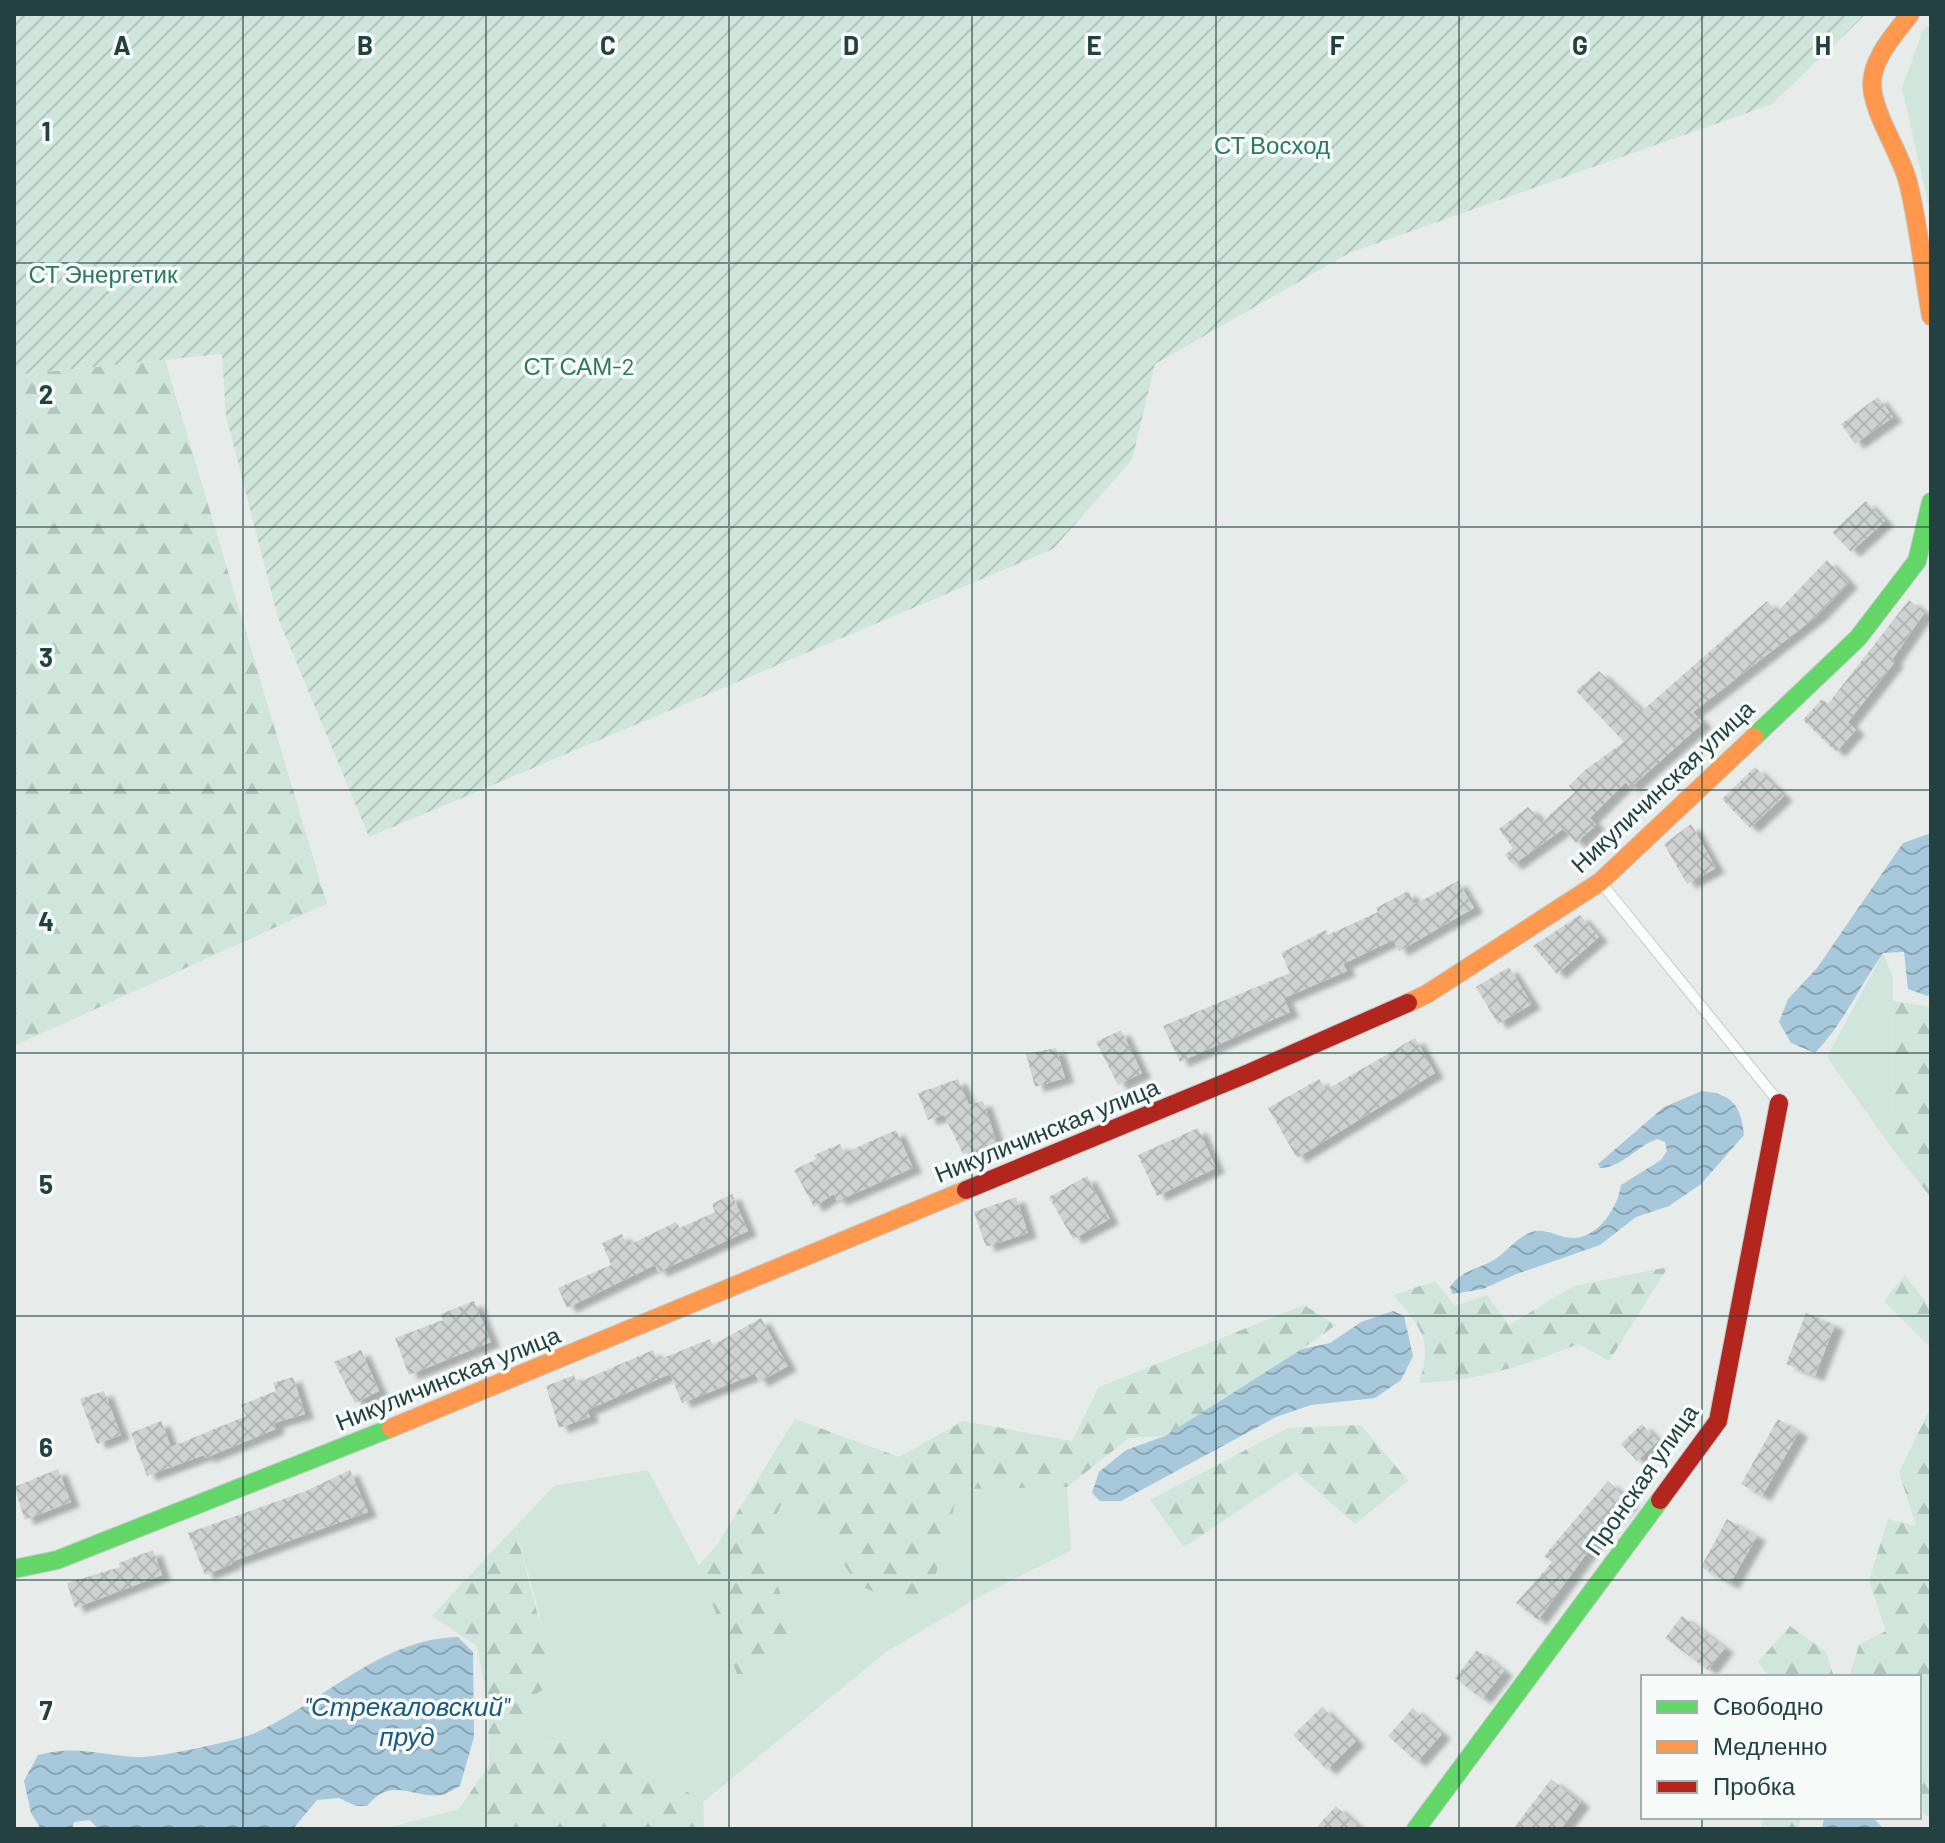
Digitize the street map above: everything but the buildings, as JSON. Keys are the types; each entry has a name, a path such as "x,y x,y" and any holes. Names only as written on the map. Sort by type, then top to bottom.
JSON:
{"street":[{"path":"1910,14 1878,55 1873,104 1906,171 1931,316"},
{"name":"Никуличинская улица","path":"14,1569 57,1560 345,1447 1249,1073 1427,994 1600,882 1858,638 1917,561 1931,502"},
{"name":"Пронская улица","path":"1416,1829 1718,1421 1779,1103"}],"lane":[{"path":"1600,882 1779,1103"}],"green space":[{"name":"СТ САМ-2","path":"14,14 1866,14 1772,104 1349,253 1155,364 1132,460 1053,549 369,837 278,618 226,416 222,354 14,375"},
{"path":"1931,24 1931,216 1902,88 1923,30"},
{"path":"165,360 327,904 14,1046 14,375"},
{"path":"1883,953 1893,977 1892,1148 1827,1057"},
{"path":"1893,1001 1931,1007 1931,1198 1892,1148"},
{"path":"1668,1267 1609,1361 1579,1344 1501,1371 1442,1382 1419,1383 1425,1345 1418,1326 1393,1295 1435,1281 1455,1306 1487,1295 1509,1325 1574,1286"},
{"path":"1905,1275 1931,1309 1931,1348 1884,1301"},
{"path":"1304,1305 1336,1325 1243,1390 1165,1436 1129,1438 1067,1487 959,1489 935,1578 906,1605 858,1585 790,1487 762,1543 798,1642 744,1694 699,1565 717,1545 795,1419 899,1457 963,1421 1072,1441 1099,1387"},
{"path":"1931,1407 1931,1688 1921,1687 1921,1675 1850,1675 1859,1645 1886,1631 1869,1581 1888,1519 1916,1526 1899,1472"},
{"path":"1361,1425 1408,1481 1355,1524 1296,1472 1184,1547 1150,1500 1288,1428"},
{"path":"648,1470 704,1575 797,1642 761,1543 790,1486 858,1585 935,1578 959,1488 1067,1487 1071,1550 972,1601 886,1652 703,1802 600,1735 580,1741 530,1745 523,1702 540,1615 515,1527 554,1486"},
{"path":"515,1527 555,1682 523,1702 530,1745 580,1741 600,1735 703,1802 704,1829 485,1829 459,1809 489,1765 488,1703 477,1646 432,1616"},
{"path":"1790,1626 1826,1652 1833,1675 1768,1675 1758,1662"},
{"path":"1921,1687 1931,1688 1931,1771 1921,1765"},
{"path":"1921,1765 1931,1771 1931,1818 1921,1811"},
{"path":"459,1809 485,1829 383,1829"},
{"path":"1763,1819 1800,1819 1798,1829 1761,1829"}],"water":[{"path":"1931,833 1931,994 1927,996 1908,989 1904,952 1883,953 1843,1017 1815,1053 1791,1043 1779,1022 1788,999 1817,968 1903,843"},
{"path":"1702,1091 1721,1095 1733,1103 1744,1135 1701,1184 1669,1206 1636,1217 1600,1245 1483,1289 1452,1294 1450,1287 1454,1281 1497,1258 1527,1234 1543,1231 1575,1238 1600,1226 1612,1210 1621,1185 1661,1160 1667,1151 1665,1142 1657,1139 1608,1167 1600,1168 1598,1164 1664,1107"},
{"path":"1393,1311 1404,1316 1413,1356 1401,1380 1375,1398 1311,1405 1276,1417 1121,1501 1100,1501 1092,1493 1099,1472 1126,1450 1165,1436 1302,1349 1330,1343 1361,1322"},
{"name":"\"Стрекаловский\" пруд","path":"458,1637 473,1652 474,1737 460,1786 444,1794 394,1790 376,1797 367,1806 356,1806 339,1798 317,1800 293,1829 98,1829 90,1820 74,1822 72,1829 41,1829 31,1813 24,1781 38,1755 78,1751 141,1757 181,1752 232,1740 280,1720 353,1674 403,1648 430,1640"},
{"path":"1824,1819 1874,1819 1884,1829 1822,1829"}],"traffic: fast":[{"path":"1754,737 1858,638 1917,561 1931,502"},
{"path":"14,1569 57,1560 391,1428"},
{"path":"1416,1829 1660,1500"}],"traffic: slow":[{"path":"1910,14 1876,64 1872,83 1876,107 1908,182 1931,316"},
{"path":"1408,1003 1427,994 1600,882 1754,737"},
{"path":"391,1428 966,1190"}],"traffic: jam":[{"path":"966,1190 1249,1073 1408,1003"},
{"path":"1660,1500 1718,1421 1779,1103"}],"park label":[{"name":"СТ Восход","path":"1272,146"},
{"name":"СТ Энергетик","path":"103,275"}]}
